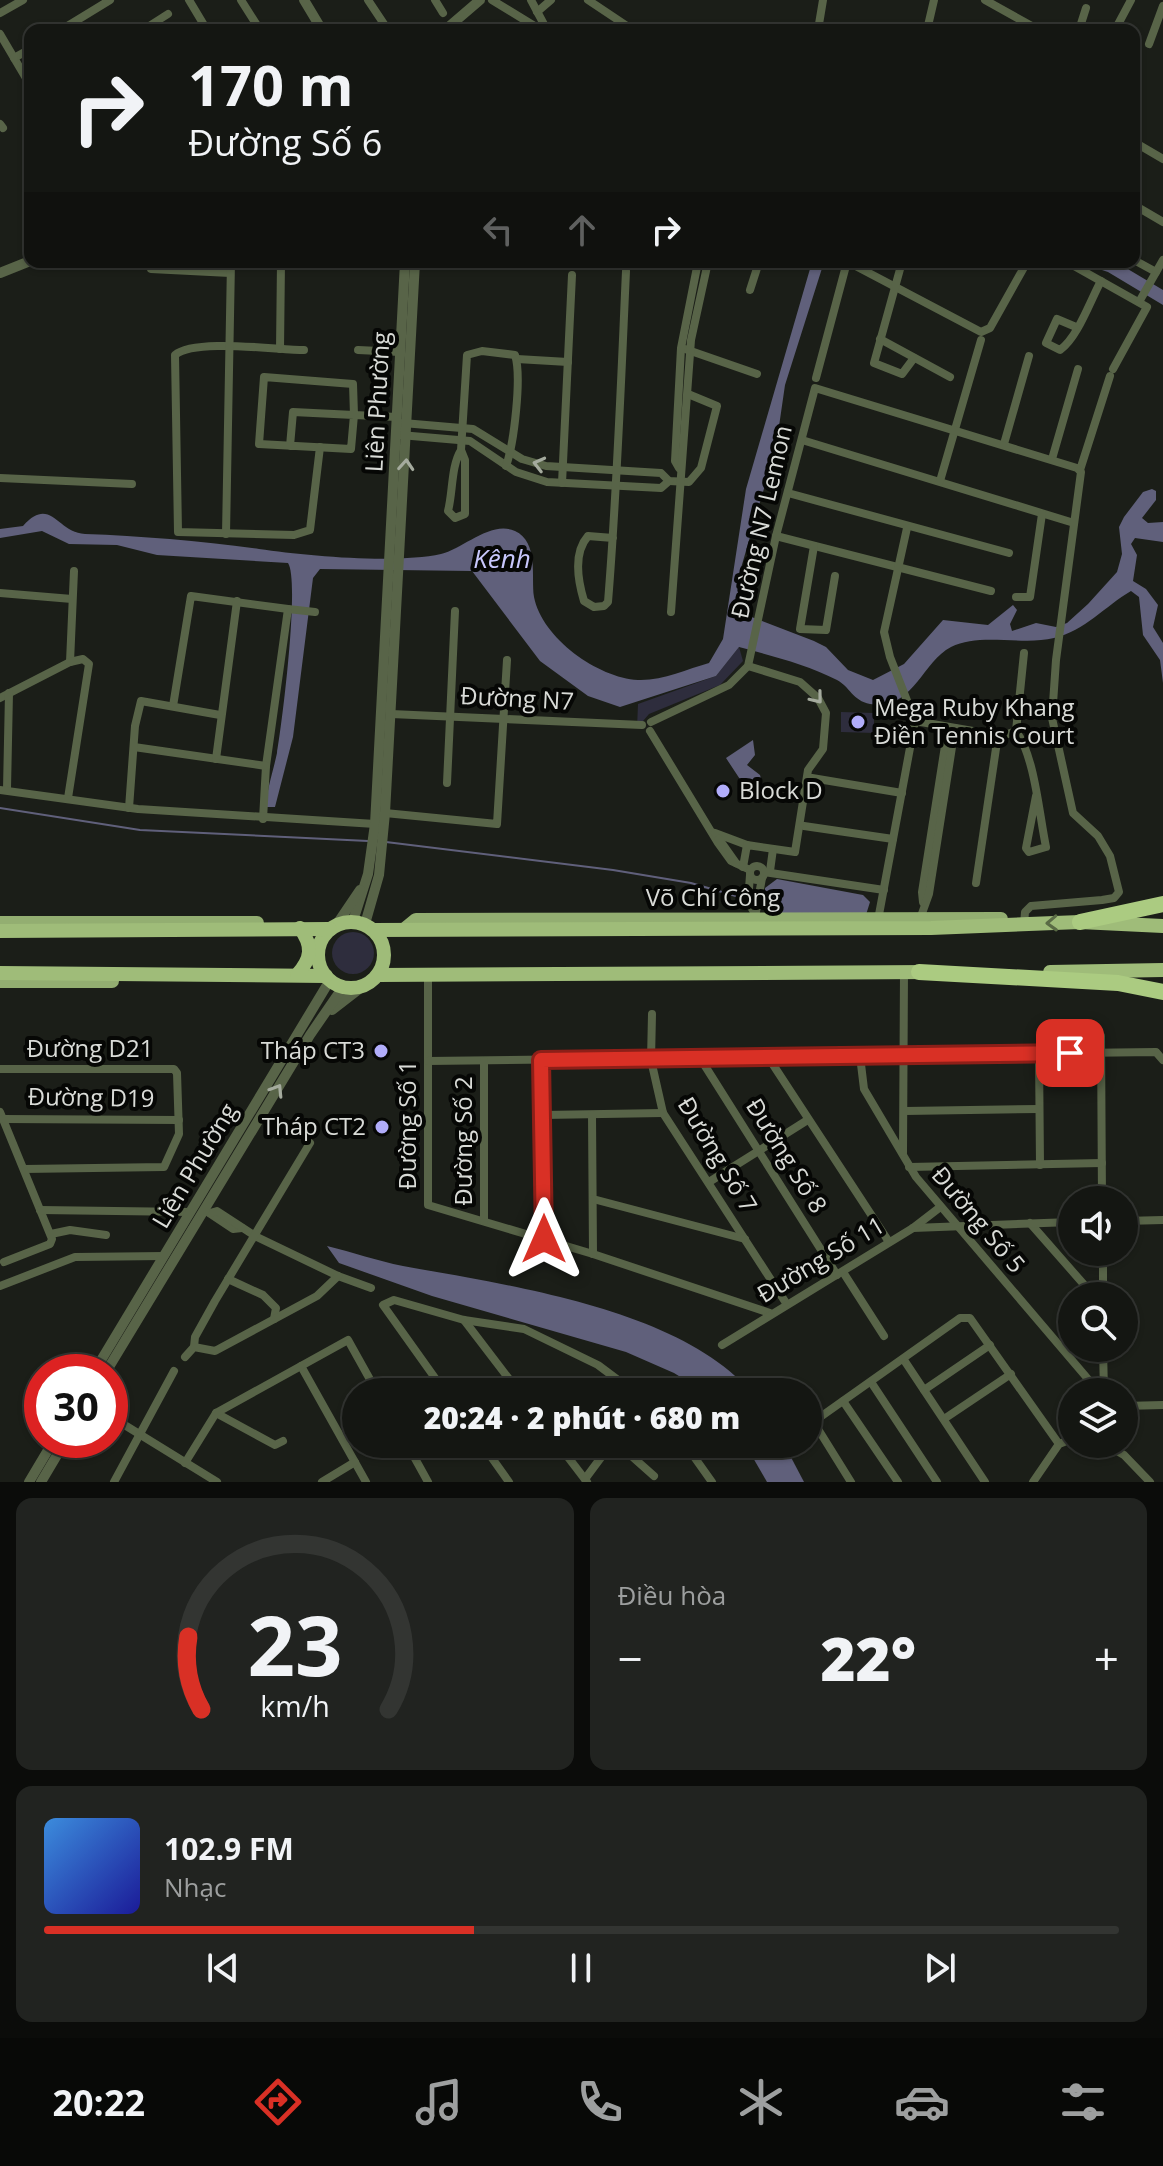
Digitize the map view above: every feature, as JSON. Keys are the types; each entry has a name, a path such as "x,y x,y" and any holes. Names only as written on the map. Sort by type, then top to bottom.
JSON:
{"highway":[{"path":"1080,922 1163,904"},
{"name":"Võ Chí Công","path":"369,926 405,929 754,919 878,924 1024,925 1080,922 1163,926"},
{"path":"0,931 369,926 389,951 382,975"},
{"name":"Võ Chí Công","path":"1140,926 1163,933"},
{"path":"329,927 319,947 320,967 329,980"},
{"path":"297,975 307,964 310,951 309,940 300,928"},
{"path":"404,974 395,964 392,951 393,943 405,929"},
{"path":"1137,971 1163,962"},
{"path":"0,973 297,975 363,986 382,975 404,974 547,976 1163,970"},
{"path":"912,972 1118,983 1163,992"}],"main road":[{"name":"Võ Chí Công","path":"1080,922 1163,919"},
{"path":"0,923 289,923 300,928"},
{"path":"1108,972 1163,977"},
{"path":"0,981 286,982 297,975"}],"street":[{"path":"0,13 23,0"},
{"path":"71,24 110,0"},
{"path":"189,0 203,24"},
{"path":"241,0 256,24"},
{"path":"304,0 318,24"},
{"path":"368,0 384,24"},
{"path":"435,0 443,13"},
{"path":"452,24 480,0"},
{"path":"492,0 534,24"},
{"path":"531,0 542,24"},
{"path":"537,12 551,0"},
{"path":"588,0 624,24"},
{"path":"819,24 823,0"},
{"path":"928,24 934,0"},
{"path":"985,0 1028,24"},
{"path":"1118,24 1130,2"},
{"path":"1150,41 1163,6"},
{"path":"1081,24 1086,8"},
{"path":"152,24 168,14"},
{"path":"0,34 24,75"},
{"path":"14,58 24,52"},
{"path":"1140,146 1163,159"},
{"path":"1140,209 1163,222"},
{"path":"1140,300 1163,260"},
{"path":"0,273 24,263"},
{"path":"1140,263 1156,272"},
{"path":"151,269 171,268"},
{"path":"198,268 230,273"},
{"path":"226,534 230,268"},
{"path":"280,349 281,268"},
{"name":"Liên Phường","path":"393,575 402,436 397,420 405,268"},
{"name":"Liên Phường","path":"402,436 409,423 415,268"},
{"path":"613,538 588,536 580,549 578,581 584,601 594,607 608,602 613,538 615,486 617,471 627,268"},
{"path":"679,468 675,461 697,268"},
{"path":"671,612 674,481 683,459 688,394 686,349 706,268"},
{"path":"750,290 755,268"},
{"name":"Đường N7 Lemon","path":"748,666 776,536 846,268"},
{"path":"859,268 971,329 985,332 1023,268"},
{"path":"900,268 874,361 879,367 904,374 914,358"},
{"path":"1024,925 1025,912 1031,906 1102,900 1114,898 1119,892 1110,856 1098,836 1073,813 1052,718 1080,470 1112,372 1147,307 1140,300 1078,268"},
{"path":"562,483 572,275"},
{"path":"1076,327 1101,281"},
{"path":"880,339 967,387"},
{"path":"940,481 981,340"},
{"path":"304,350 229,347 184,349 175,355 176,528 180,534 294,535 310,530 320,447"},
{"path":"686,349 757,374"},
{"path":"358,350 400,352"},
{"path":"461,450 455,459 454,499 448,511 455,518 465,514 462,499 465,460 461,450 468,353 515,355 511,453 506,466"},
{"path":"1004,444 1029,356"},
{"path":"517,359 568,362"},
{"path":"1052,459 1078,369"},
{"path":"264,377 352,383 354,415 352,449 259,444 264,377"},
{"path":"816,383 1080,470"},
{"path":"290,446 293,412 354,415 462,427 483,433 511,453 534,464 661,473 674,481 689,482 698,475 717,406 688,394"},
{"path":"402,436 462,440 479,445 506,466 530,478 562,483 661,488 674,481"},
{"path":"802,440 1074,523"},
{"path":"0,478 132,484"},
{"path":"788,493 907,528 1009,553"},
{"path":"1016,597 1030,597 1042,514"},
{"path":"878,924 915,721 884,632 907,528"},
{"path":"776,536 991,591"},
{"path":"814,546 800,629 826,630 835,576"},
{"path":"70,662 74,571"},
{"path":"369,926 379,875 377,850 391,714 393,575"},
{"path":"381,820 393,575"},
{"path":"0,593 72,599"},
{"path":"173,706 191,596 311,612"},
{"path":"216,759 237,601"},
{"path":"263,819 266,766 289,609"},
{"path":"447,783 455,611"},
{"path":"1024,653 1016,731 1024,742 1036,796 1046,847 1029,852 1026,848 1036,796"},
{"path":"68,798 89,669 83,659 70,662 4,695 3,790 129,808 263,819 497,824 507,660"},
{"path":"716,836 747,845 795,852 809,768 823,749 826,713 818,698 800,682 748,666 729,685 648,726 716,836 745,869"},
{"path":"129,808 141,701 220,715"},
{"name":"Đường N7","path":"391,714 648,726"},
{"path":"915,721 998,735 1016,731"},
{"path":"919,923 952,728"},
{"path":"976,883 998,735"},
{"path":"134,747 266,766"},
{"path":"812,778 902,793"},
{"path":"804,826 893,839"},
{"path":"747,845 745,869 748,902 754,919"},
{"path":"754,919 773,849"},
{"path":"329,927 368,874 377,850"},
{"path":"745,869 757,866 765,874 884,890"},
{"path":"368,874 369,926"},
{"path":"903,1154 904,1055 912,972"},
{"name":"Đường Số 1","path":"428,974 428,1205 593,1254 770,1313"},
{"name":"Liên Phường","path":"105,1354 164,1256 200,1210 310,1035 329,980"},
{"name":"Liên Phường","path":"116,1354 329,980"},
{"path":"310,1035 341,1002 363,986"},
{"name":"Đường Số 7","path":"652,1014 651,1060 663,1113 786,1303"},
{"path":"1101,1036 1102,1186"},
{"path":"428,1061 1102,1052 1156,1052 1163,1060"},
{"path":"1039,1053 1040,1165"},
{"name":"Đường Số 5","path":"860,1056 864,1089 909,1167 939,1208 1087,1378"},
{"path":"768,1057 806,1121 889,1242"},
{"name":"Đường Số 8","path":"700,1058 758,1151 884,1336"},
{"path":"541,1060 544,1239"},
{"name":"Đường Số 2","path":"484,1061 484,1221"},
{"name":"Đường D21","path":"0,1069 174,1069 177,1073 179,1120"},
{"path":"905,1111 1039,1109"},
{"path":"543,1115 663,1113"},
{"path":"592,1115 593,1254"},
{"path":"2,1116 51,1238"},
{"name":"Đường D19","path":"2,1116 179,1120"},
{"path":"24,1169 164,1167 177,1146 179,1120"},
{"path":"709,1182 806,1121"},
{"path":"185,1357 194,1347 195,1337 310,1143"},
{"path":"909,1167 1102,1163"},
{"path":"593,1199 745,1239"},
{"name":"Đường Số 11","path":"722,1345 913,1228 939,1208"},
{"path":"40,1210 217,1211 255,1236 338,1276 371,1288"},
{"path":"1138,1221 1163,1220"},
{"path":"913,1228 953,1224 1058,1222"},
{"path":"1030,1223 1082,1282"},
{"path":"4,1262 70,1230 106,1235"},
{"path":"0,1286 75,1257 164,1256"},
{"path":"194,1347 215,1351 317,1296 338,1276"},
{"path":"228,1279 263,1295 276,1308 274,1319"},
{"path":"435,1378 383,1305 394,1300 464,1320 524,1329 598,1365 615,1378"},
{"path":"851,1482 818,1429 816,1420 960,1318 970,1318 1058,1443"},
{"path":"464,1320 508,1378"},
{"path":"185,1463 216,1413 348,1340 369,1378"},
{"path":"924,1390 990,1345"},
{"path":"904,1360 985,1482"},
{"path":"1103,1378 1104,1362"},
{"path":"301,1366 366,1482"},
{"path":"1089,1378 1104,1368"},
{"path":"116,1481 174,1371"},
{"path":"944,1419 1011,1374"},
{"path":"871,1382 937,1482"},
{"path":"843,1401 898,1482"},
{"path":"1138,1406 1163,1405"},
{"path":"216,1413 275,1445 283,1441"},
{"path":"128,1427 217,1482"},
{"path":"1033,1482 1058,1445"},
{"path":"29,1482 43,1458"},
{"path":"41,1482 55,1458"},
{"path":"415,1458 428,1482"},
{"path":"492,1458 509,1482"},
{"path":"569,1458 586,1480 601,1458"},
{"path":"634,1458 654,1476"},
{"path":"695,1458 712,1482"},
{"path":"1127,1458 1150,1482"},
{"path":"322,1482 355,1462"}],"shaded area":[{"path":"739,647 743,661 720,685 649,714 637,728 638,704 716,676"},
{"name":"Mega Ruby Khang Điền Tennis Court","path":"841,712 874,713 874,733 841,732"},
{"path":"353,932 368,938 374,953 368,968 353,974 338,968 332,953 338,938"}],"water":[{"name":"Kênh","path":"810,268 822,268 785,385 776,447 739,575 738,598 749,616 826,647 848,670 873,680 904,664 943,620 988,625 1013,605 1017,610 1010,624 1012,631 1036,623 1056,627 1067,623 1117,572 1122,554 1119,527 1143,492 1152,489 1156,491 1156,500 1142,518 1148,523 1163,522 1163,542 1135,538 1131,544 1137,555 1133,581 1146,589 1158,605 1153,627 1163,643 1163,683 1160,660 1143,635 1139,597 1131,591 1065,635 1028,641 975,640 951,647 907,693 885,704 864,702 841,683 813,669 739,647 716,676 620,707 588,696 540,661 472,571 320,569 313,578 293,737 275,807 266,807 277,753 289,654 292,596 288,563 157,555 117,545 69,544 42,531 0,538 0,529 23,526 41,514 85,534 376,559 441,554 487,532 506,529 523,536 528,543 534,597 539,612 560,641 606,672 622,678 647,680 709,663 723,639 746,489"},
{"path":"1096,268 1126,268 1163,290 1163,305"},
{"path":"753,740 755,755 747,765 760,775 763,786 753,799 726,758"},
{"path":"777,879 863,895 870,902 865,918 766,916 765,888"},
{"path":"327,1246 393,1264 541,1292 590,1305 681,1340 720,1364 736,1378 682,1378 626,1352 432,1296 339,1263"},
{"path":"753,1458 791,1458 804,1482 767,1482"}],"waterway":[{"path":"0,808 140,830 368,841"},
{"path":"386,842 613,870 691,883 746,899"}],"place":[{"name":"Mega Ruby Khang Điền Tennis Court","path":"858,722"},
{"name":"Block D","path":"723,791"},
{"name":"Tháp CT3","path":"381,1051"},
{"name":"Tháp CT2","path":"382,1127"}],"route":[{"path":"544,1239 541,1060 1070,1053"}]}
